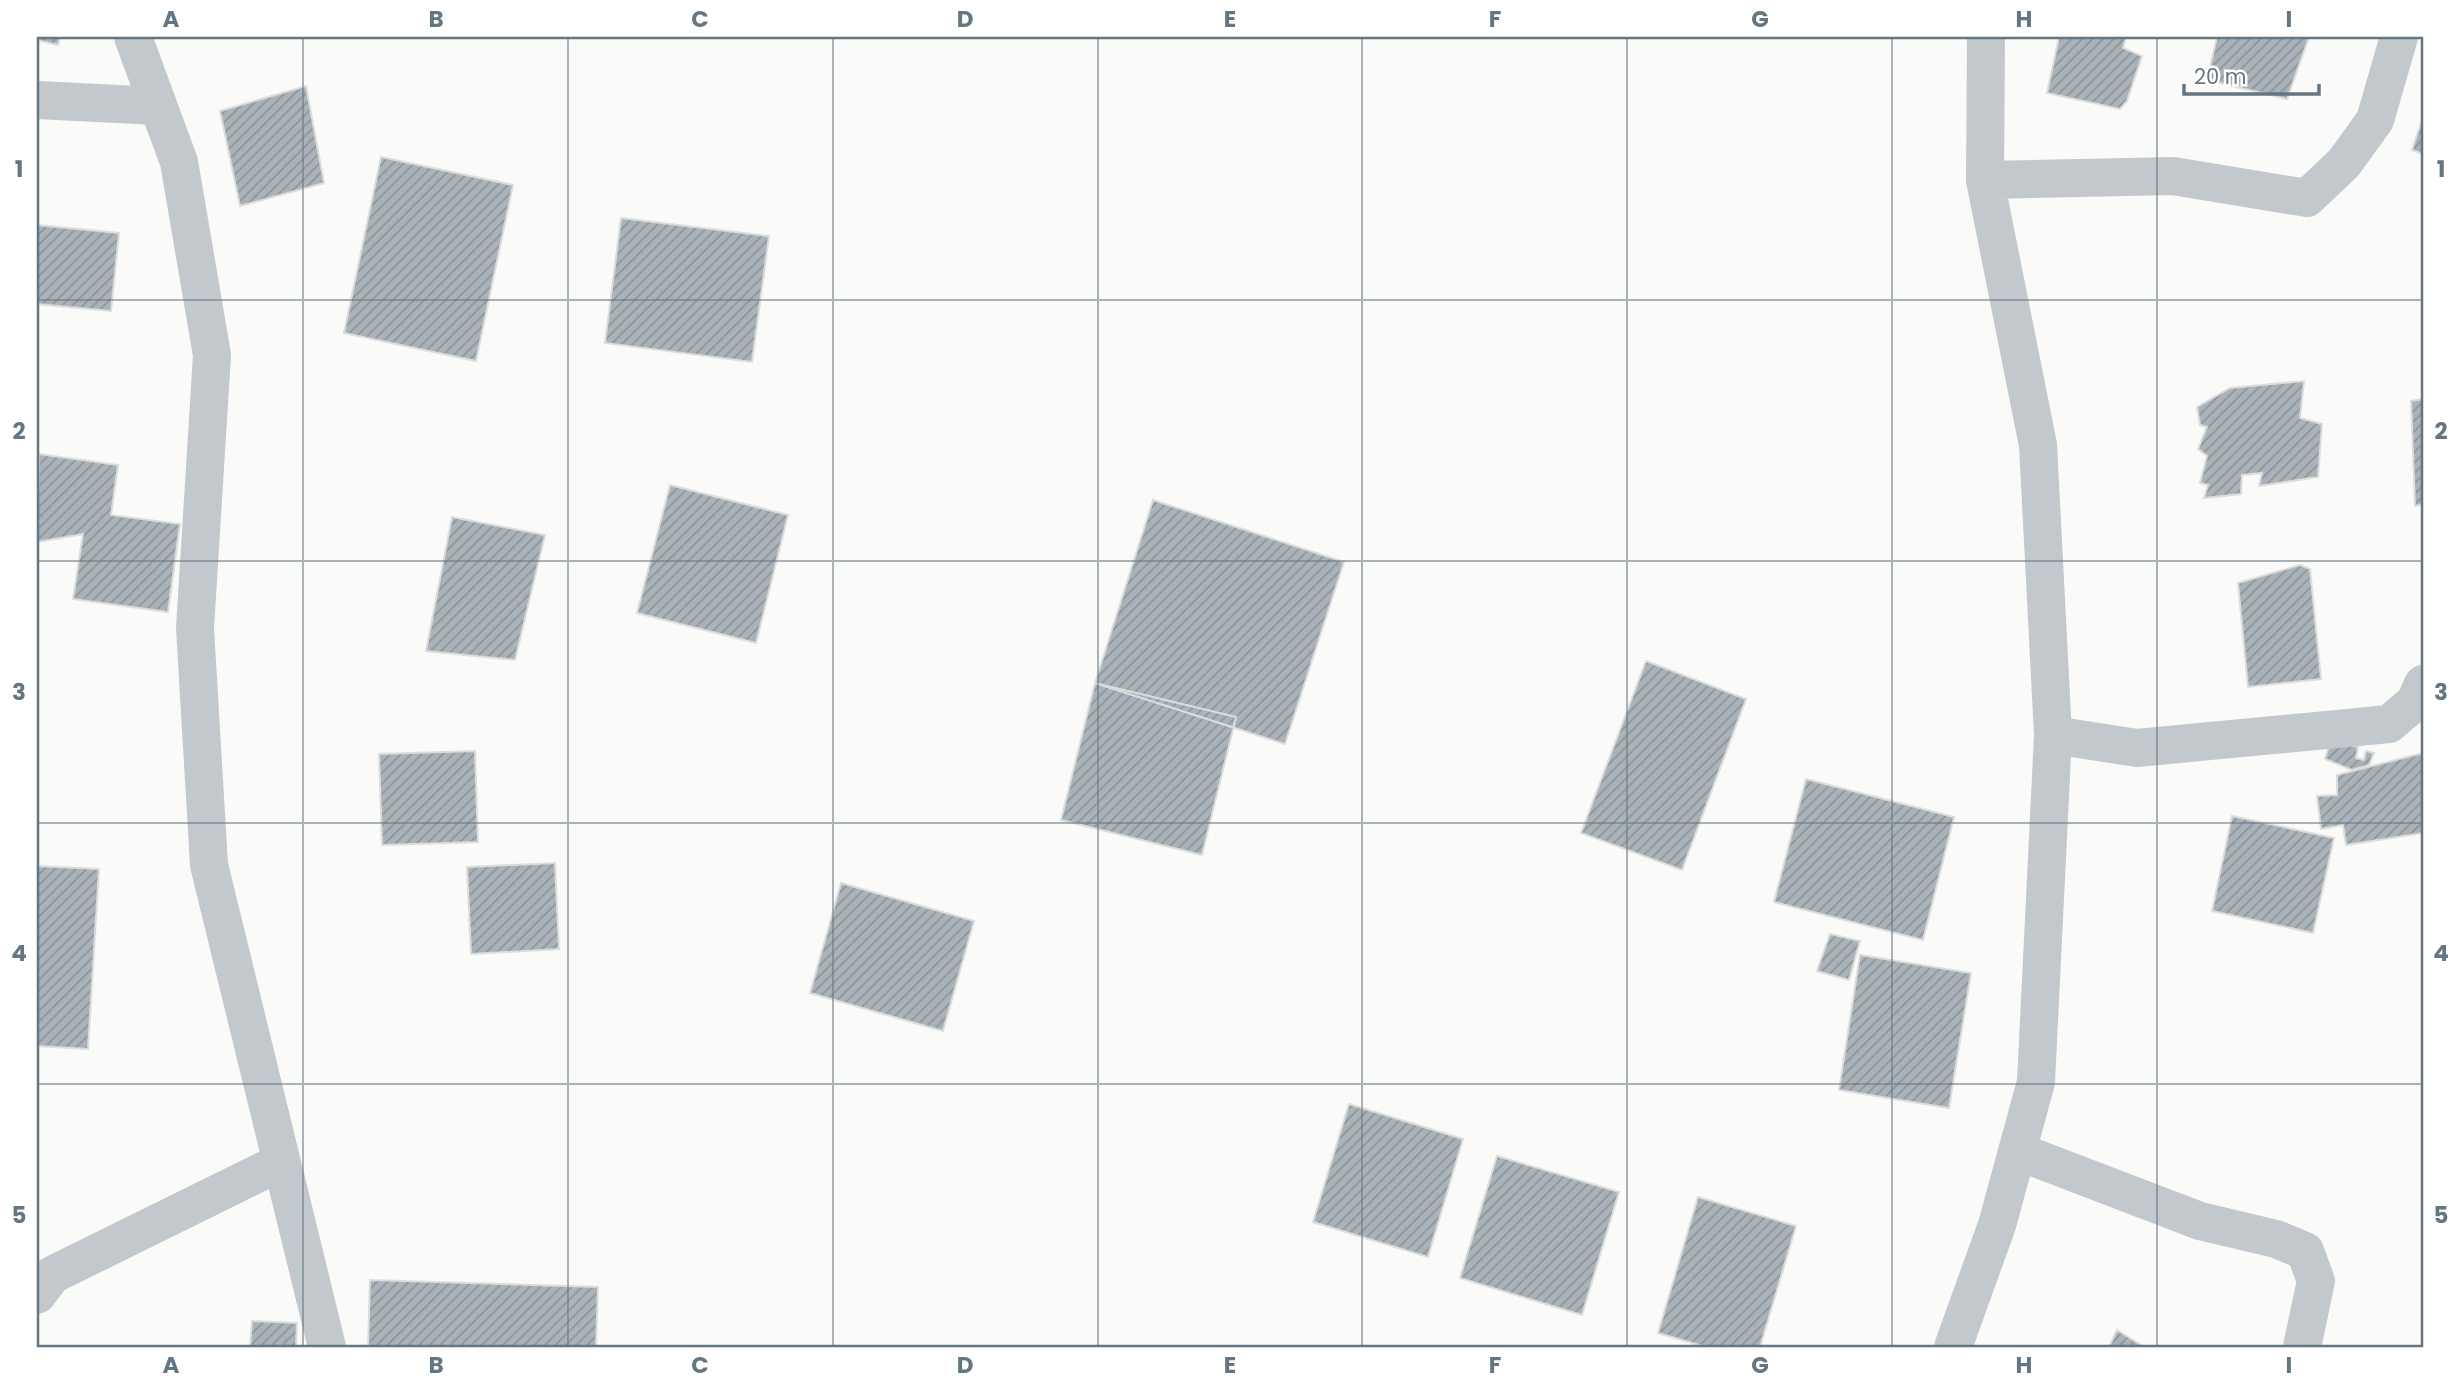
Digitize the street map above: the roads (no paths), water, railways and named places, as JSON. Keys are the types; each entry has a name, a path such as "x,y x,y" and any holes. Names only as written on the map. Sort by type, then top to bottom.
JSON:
{"street":[{"path":"133,37 179,162 212,355 195,628 209,865 327,1347"},
{"path":"1953,1347 1997,1225 2036,1082 2053,735 2038,445 1985,180 1986,37"},
{"path":"1985,180 2172,176 2307,198 2344,163 2375,120 2399,37"},
{"path":"37,100 158,106"},
{"path":"2053,735 2137,748 2389,724 2414,702 2423,684"},
{"path":"2017,1151 2200,1221 2276,1239 2305,1251 2316,1281 2302,1347"},
{"path":"37,1295 52,1275 281,1162"}]}
